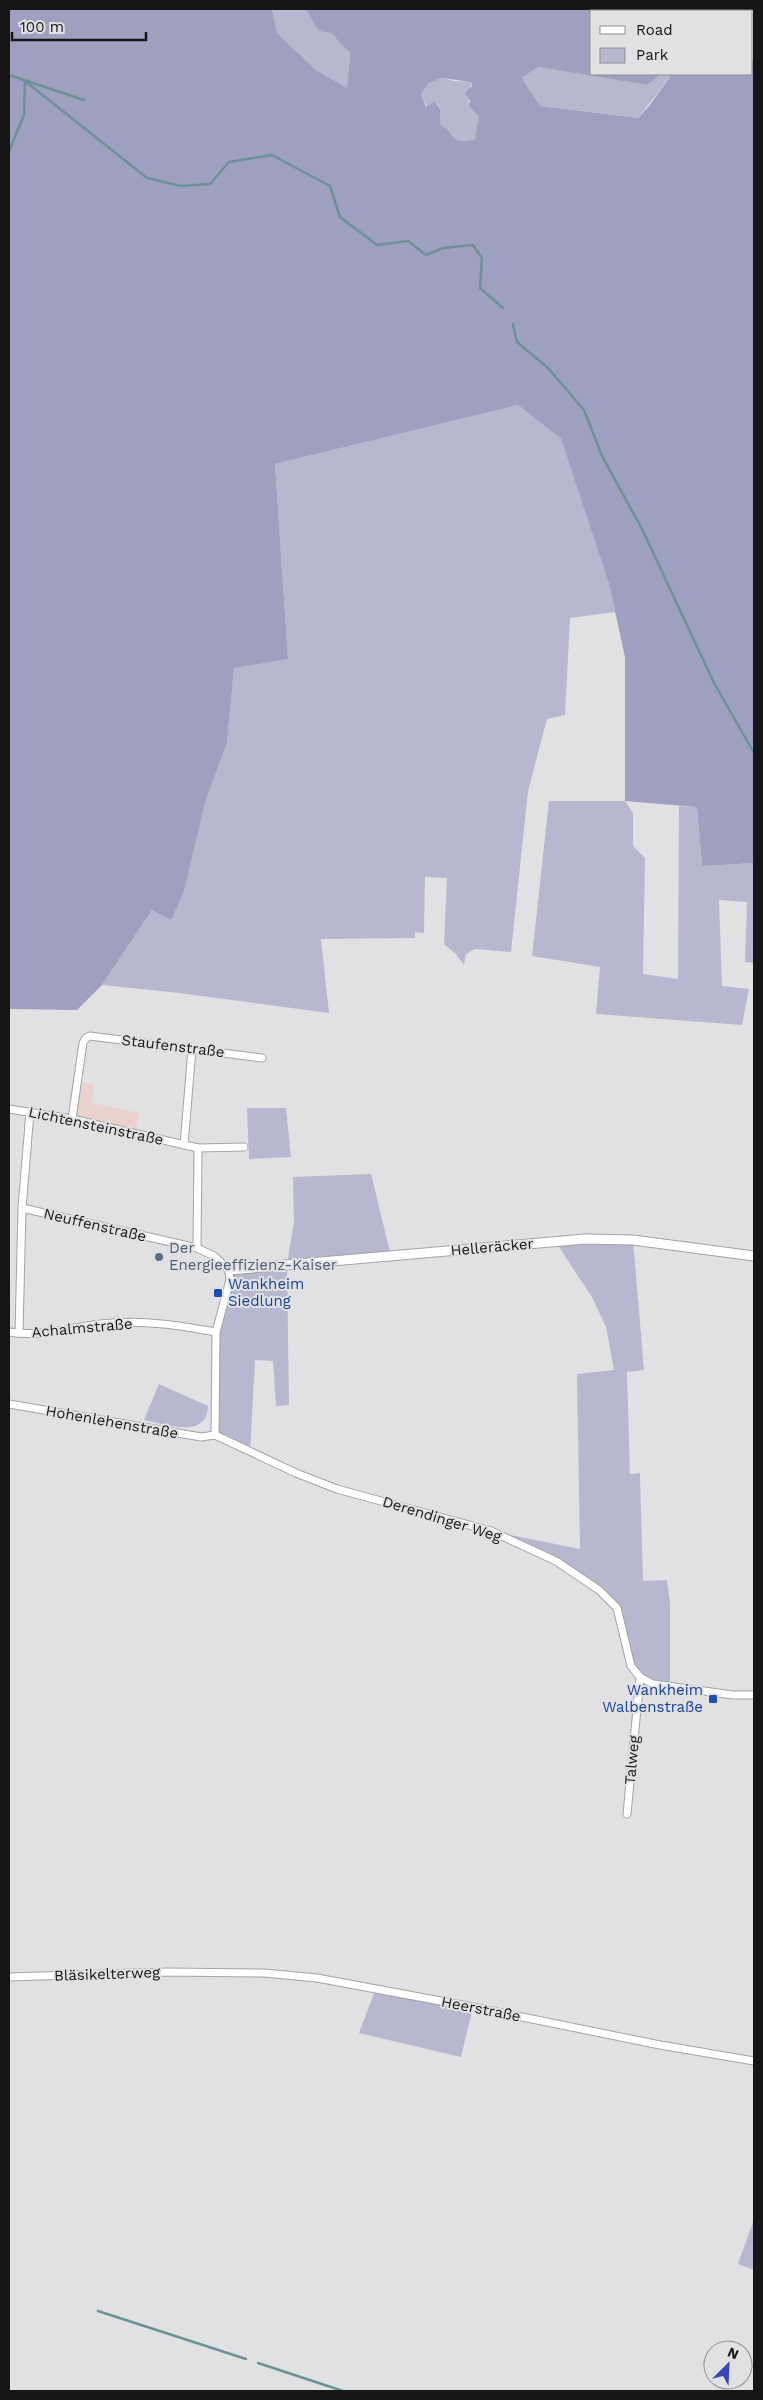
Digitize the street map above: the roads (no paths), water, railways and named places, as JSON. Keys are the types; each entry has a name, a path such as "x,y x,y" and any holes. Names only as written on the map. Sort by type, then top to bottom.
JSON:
{"street":[{"name":"Staufenstraße","path":"72,1119 86,1038 90,1036 262,1058"},
{"path":"184,1145 192,1049"},
{"name":"Lichtensteinstraße","path":"9,1109 72,1119 198,1148 244,1148"},
{"path":"19,1333 22,1208 30,1112"},
{"path":"197,1248 198,1148"},
{"name":"Neuffenstraße","path":"22,1208 197,1248 214,1256 229,1270"},
{"name":"Helleräcker","path":"229,1270 585,1239 633,1240 754,1256"},
{"path":"215,1436 216,1332 230,1280 229,1270"},
{"name":"Achalmstraße","path":"9,1332 44,1334 92,1325 123,1322 216,1332"},
{"name":"Hohenlehenstraße","path":"9,1404 201,1437 215,1436"},
{"name":"Derendinger Weg","path":"215,1436 296,1473 337,1489 491,1531 556,1562 599,1590 617,1608 631,1666 640,1677"},
{"path":"640,1677 653,1684 734,1695 754,1695"},
{"name":"Talweg","path":"627,1814 640,1677"},
{"name":"Bläsikelterweg","path":"9,1977 206,1972"},
{"name":"Heerstraße","path":"206,1972 264,1973 325,1979 660,2045 754,2061"}],"waterway":[{"path":"9,75 84,100"},
{"path":"25,81 147,178 181,186 210,184 229,162 272,155 330,186 340,217 377,245 408,241 426,255 443,248 473,245 482,258 480,288 503,308"},
{"path":"9,151 24,115 25,81"},
{"path":"513,324 517,342 548,368 584,410 602,456 643,531 714,683 754,753"},
{"path":"98,2311 246,2359"},
{"path":"258,2363 343,2391"}],"place":[{"name":"Der Energieeffizienz-Kaiser","path":"159,1257"},
{"name":"Wankheim Siedlung","path":"218,1293"},
{"name":"Wankheim Walbenstraße","path":"713,1699"}]}
